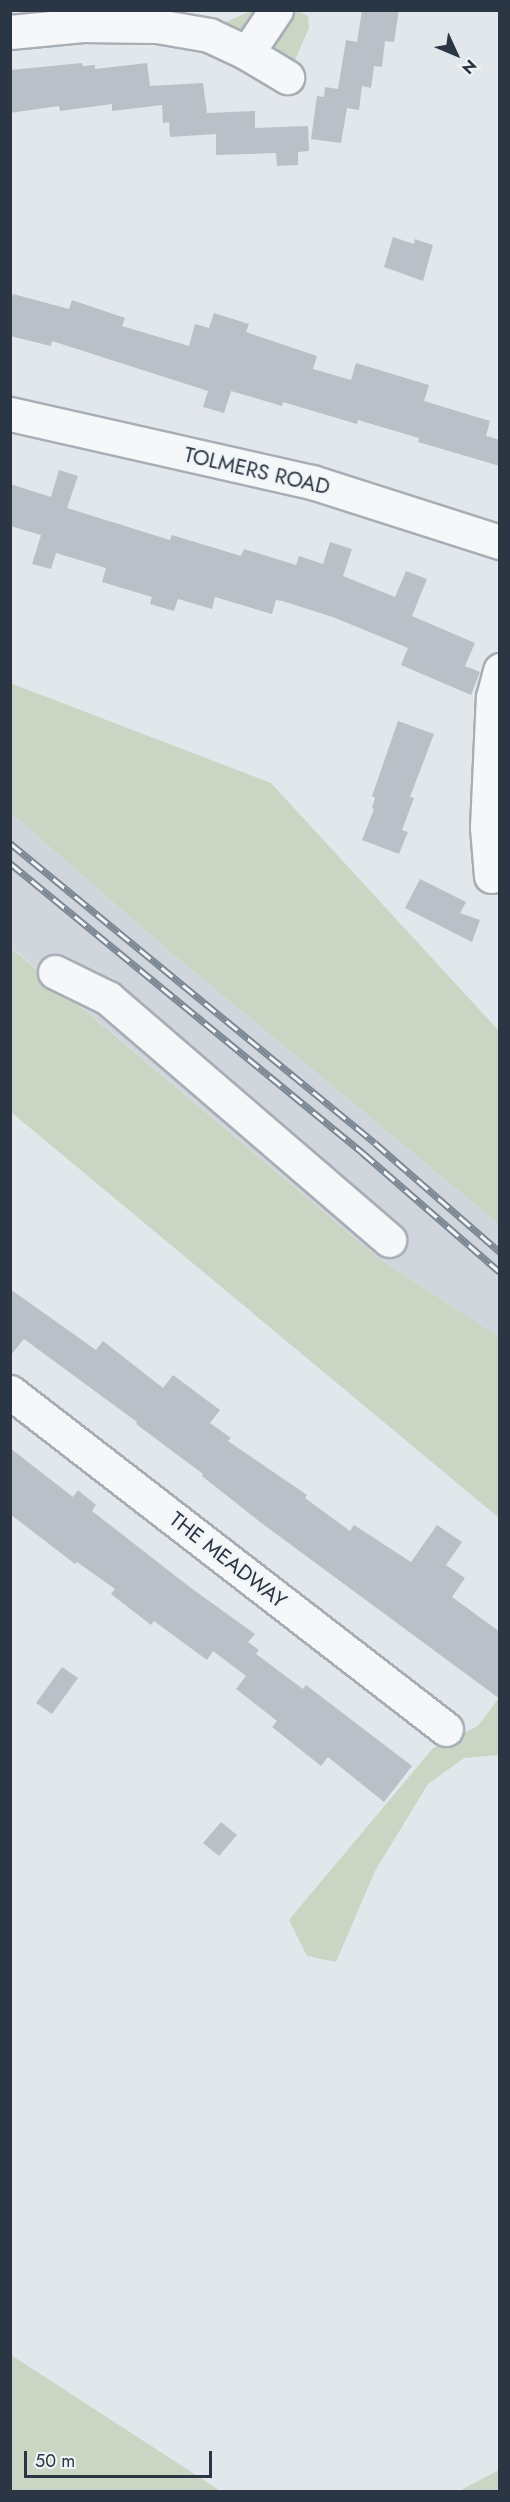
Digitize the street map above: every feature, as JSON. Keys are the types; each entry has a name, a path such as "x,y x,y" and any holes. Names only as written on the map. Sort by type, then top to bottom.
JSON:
{"street":[{"path":"247,53 276,10"},
{"path":"10,32 83,26 157,26 209,36 247,53 287,77"},
{"name":"TOLMERS ROAD","path":"10,414 312,482 500,542"},
{"path":"490,876 487,833 493,697 500,670"},
{"path":"55,972 108,998 389,1240"},
{"name":"THE MEADWAY","path":"10,1392 446,1729"}],"shaded area":[{"path":"11,813 168,950 499,1224 499,1337 377,1257 11,947"}],"green space":[{"path":"252,11 264,11 257,24 239,34 218,25"},
{"path":"287,11 297,11 308,16 309,28 292,67 270,56 270,39"},
{"path":"10,683 271,783 499,1031 499,1224 168,950 11,813"},
{"path":"10,947 377,1257 499,1337 499,1518 11,1112"},
{"path":"499,1698 499,1755 464,1758 428,1784 375,1871 336,1962 307,1956 289,1920 433,1748 478,1726"},
{"path":"11,2355 219,2490 219,2491 11,2491"},
{"path":"499,2470 499,2491 459,2491"}],"building":[{"path":"362,10 399,10 394,42 385,41 382,67 374,66 371,88 362,86 359,110 347,108 341,143 311,139 317,96 324,97 325,87 338,89 346,40 357,42"},
{"path":"82,63 83,66 95,65 95,69 147,63 150,86 203,83 207,113 255,111 255,128 308,126 309,151 298,152 298,165 277,166 276,153 216,155 216,134 170,137 169,122 163,123 162,105 112,111 112,104 60,111 59,106 10,113 10,70"},
{"path":"393,237 414,244 415,239 433,245 423,281 384,267"},
{"path":"13,294 69,309 72,300 125,318 122,326 189,346 195,324 209,328 214,313 249,324 246,332 317,356 313,369 351,380 356,363 429,385 424,401 490,421 486,436 500,440 500,466 418,442 419,438 358,420 357,424 283,402 282,406 231,391 224,413 203,407 208,391 52,341 51,346 10,336 10,306"},
{"path":"59,470 78,476 67,508 170,540 172,535 241,556 244,549 296,565 299,556 323,564 330,542 352,549 343,576 395,597 406,571 427,579 412,616 475,643 465,666 480,672 471,695 401,665 408,648 333,617 282,601 276,600 272,614 215,597 212,609 178,599 174,611 150,604 152,597 102,582 106,568 56,553 51,569 32,564 41,535 10,526 10,484 51,497"},
{"path":"398,721 434,734 410,797 414,798 402,830 408,832 399,854 362,840 374,809 372,808 375,798 372,796"},
{"path":"420,879 466,902 460,913 480,920 472,942 405,908"},
{"path":"10,1289 96,1350 103,1341 163,1388 173,1375 220,1410 210,1423 231,1438 228,1441 307,1495 305,1498 350,1531 354,1525 411,1562 437,1525 462,1542 446,1565 465,1578 452,1597 500,1632 500,1699 260,1522 202,1476 203,1474 136,1424 137,1422 24,1339 10,1356"},
{"path":"10,1448 73,1497 78,1490 96,1505 92,1511 191,1588 255,1634 248,1642 259,1650 256,1654 303,1689 306,1685 412,1766 384,1802 328,1757 321,1766 272,1727 277,1721 236,1689 246,1676 213,1651 207,1660 154,1621 151,1625 111,1594 115,1589 77,1562 75,1564 10,1514"},
{"path":"62,1667 78,1678 52,1714 36,1703"},
{"path":"221,1822 237,1835 219,1856 203,1843"}],"railway":[{"path":"10,843 375,1143 500,1252"},
{"path":"10,863 363,1153 500,1272"}]}
